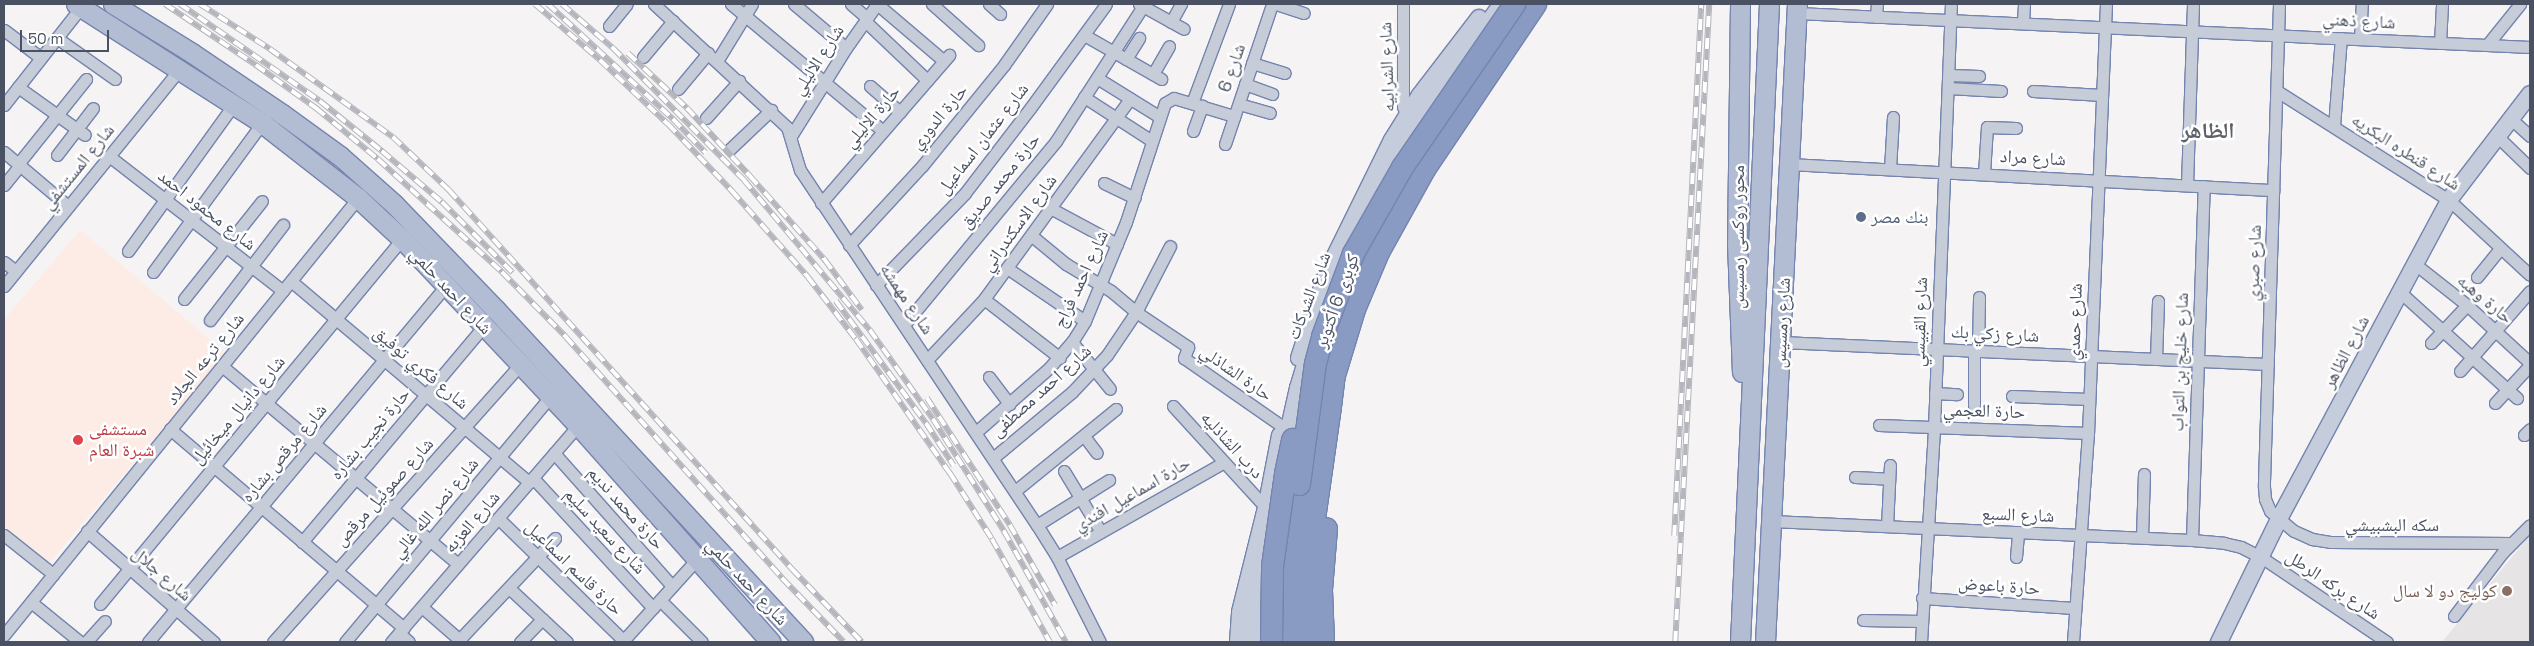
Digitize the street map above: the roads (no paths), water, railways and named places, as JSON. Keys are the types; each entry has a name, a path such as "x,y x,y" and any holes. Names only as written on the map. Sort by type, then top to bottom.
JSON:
{"highway":[{"name":"كوبرى 6 أكتوبر","path":"1306,642 1304,620 1306,576 1320,405 1322,336 1353,253 1402,167 1514,4"},
{"path":"1298,642 1297,600 1300,552 1318,425 1330,362 1358,278 1392,208 1419,162 1525,4"},
{"name":"كوبرى 6 أكتوبر","path":"1287,642 1286,590 1320,405 1334,375 1346,331 1365,280 1388,232 1424,169 1535,4"},
{"path":"1271,642 1272,566 1285,473 1298,421 1320,405 1339,428 1324,547 1321,598 1324,642"}],"main road":[{"name":"شارع احمد حلمي","path":"113,4 192,53 282,114 340,156 394,204 496,310 802,642"},
{"name":"شارع الشركات","path":"1238,642 1240,612 1266,508 1282,426 1306,330 1327,272 1409,122 1489,4"},
{"name":"شارع الشركات","path":"1253,642 1255,609 1265,544 1298,388 1334,278 1401,144 1409,122 1502,4"},
{"name":"محور روكسى رمسيس","path":"1740,4 1738,277 1748,469"},
{"name":"شارع رمسيس","path":"1740,642 1769,4"},
{"name":"شارع احمد حلمي","path":"78,5 262,123 358,198 402,239 578,425 770,642"},
{"name":"شارع رمسيس","path":"1766,642 1797,8"},
{"name":"شارع الظاهر","path":"2219,642 2279,519 2449,200 2530,94"},
{"path":"1409,122 1426,133 1441,129"},
{"path":"1409,122 1421,147 1419,162"}],"street":[{"path":"609,26 627,4"},
{"name":"شارع مهمشه","path":"654,4 787,127 800,170 1037,525 1057,557 1100,642"},
{"path":"731,4 883,131"},
{"path":"678,88 712,57 752,4"},
{"path":"794,4 846,48"},
{"path":"850,4 928,80"},
{"name":"شارع الاليلي","path":"791,136 846,48 877,4"},
{"name":"حارة الاليلي","path":"821,202 946,58 877,4"},
{"path":"932,4 978,45"},
{"path":"989,4 1000,14"},
{"name":"حارة الدوري","path":"849,245 922,166 1004,65 1047,4"},
{"name":"شارع عثمان اسماعيل","path":"876,285 965,193 1031,107 1104,4"},
{"path":"1171,22 1182,4"},
{"path":"1193,130 1197,105 1229,4"},
{"name":"شارع 6","path":"1225,144 1272,4"},
{"path":"1276,4 1304,13"},
{"name":"شارع الشرابيه","path":"1403,4 1403,106 1409,122"},
{"path":"1876,16 1877,4"},
{"name":"شارع القبيسي","path":"1920,642 1934,427 1943,171 1952,4"},
{"path":"2023,23 2024,4"},
{"name":"شارع حمدي","path":"2073,642 2088,433 2106,4"},
{"path":"2187,185 2193,4"},
{"name":"شارع صبري","path":"2279,4 2264,487 2265,500 2270,511 2279,519"},
{"path":"2360,39 2362,4"},
{"path":"2440,43 2442,4"},
{"path":"2487,45 2520,4"},
{"path":"6,99 18,87 57,38 78,5"},
{"path":"1140,5 1184,29"},
{"name":"حارة محمد صديق","path":"904,325 1056,141 1114,52 1140,5"},
{"name":"شارع ذهني","path":"1797,8 1876,16 1951,20 2530,47"},
{"path":"643,57 673,21"},
{"path":"4,30 41,58"},
{"path":"1084,34 1157,76 1169,46"},
{"path":"57,38 115,79"},
{"path":"1126,59 1139,38"},
{"path":"2334,126 2340,38"},
{"path":"1252,63 1284,73"},
{"name":"شارع المستشفي","path":"4,286 179,70"},
{"path":"1949,75 1978,76"},
{"path":"1097,78 1130,99 1161,111 1167,100 1174,98 1234,116"},
{"path":"4,185 86,79"},
{"path":"706,118 739,81"},
{"path":"1245,84 1272,94"},
{"path":"870,86 900,112"},
{"path":"18,87 80,132"},
{"path":"1948,88 2001,91"},
{"path":"2033,91 2102,95"},
{"name":"شارع قنطره البكريه","path":"2276,91 2449,200 2530,275"},
{"path":"1084,97 1152,141"},
{"name":"شارع الاسكندراني","path":"927,360 984,299 1052,209 1130,99"},
{"path":"128,251 234,104"},
{"path":"1238,104 1270,113"},
{"path":"57,155 80,132 93,108"},
{"path":"730,149 770,110"},
{"name":"شارع احمد فراج","path":"976,432 1060,358 1072,342 1084,321 1135,198 1161,111"},
{"path":"1890,169 1893,117"},
{"path":"2510,118 2530,136"},
{"path":"153,272 262,123"},
{"path":"1984,173 1987,127 2016,128"},
{"path":"2497,136 2530,168"},
{"path":"4,152 68,206"},
{"name":"شارع محمود احمد","path":"109,156 283,291"},
{"name":"شارع مراد","path":"1790,164 2273,190"},
{"path":"1104,183 1135,198"},
{"name":"شارع خليج بن التواب","path":"2192,540 2204,186"},
{"name":"شارع ترعه الجلاد","path":"6,629 31,602 358,198"},
{"path":"184,299 262,201"},
{"path":"1052,209 1117,244"},
{"path":"210,320 283,225"},
{"path":"1032,236 1066,264 1100,283 1136,312"},
{"name":"شارع دانيال ميخائيل","path":"100,604 402,239"},
{"name":"شارع احمد مصطفى","path":"993,458 1072,392 1095,370 1136,312 1170,246"},
{"path":"2477,277 2500,249"},
{"path":"4,262 16,271"},
{"name":"حارة وهبه","path":"2415,264 2467,305 2530,364"},
{"path":"1007,268 1084,321"},
{"name":"شارع فكري توفيق","path":"291,281 500,457 531,480"},
{"name":"شارع مرقص بشاره","path":"148,642 446,285"},
{"path":"2460,371 2530,291"},
{"path":"2400,292 2517,398"},
{"path":"1974,405 1979,297"},
{"path":"984,299 1060,358"},
{"path":"2156,359 2158,301"},
{"path":"2431,343 2467,305"},
{"name":"حارة الشاذلي","path":"1136,312 1188,347 1184,358 1282,426"},
{"name":"حارة نجيب بشاره","path":"302,542 484,326"},
{"path":"1072,342 1110,389"},
{"name":"شارع زكي بك","path":"1781,342 2268,364"},
{"name":"شارع صموئيل مرقص","path":"273,642 520,364"},
{"path":"2495,403 2530,364"},
{"path":"222,366 458,564"},
{"path":"989,377 1009,404"},
{"path":"1935,393 1957,394"},
{"name":"شارع نصر الله غالي","path":"345,642 551,396"},
{"path":"2012,396 2089,398"},
{"name":"درب الشاذليه","path":"1173,406 1266,508"},
{"path":"1015,491 1116,409"},
{"name":"شارع العزبه","path":"391,642 578,425"},
{"name":"حارة العجمي","path":"1879,425 2088,433"},
{"path":"170,430 376,605 402,630 409,642"},
{"path":"1084,436 1097,453"},
{"name":"حارة محمد نديم","path":"554,453 672,586"},
{"name":"حارة اسماعيل افندي","path":"1057,557 1224,462"},
{"path":"1887,526 1890,465"},
{"path":"1064,471 1101,532"},
{"path":"2142,538 2144,474"},
{"path":"1855,477 1889,479"},
{"name":"شارع سعيد سليم","path":"531,480 656,604 699,641"},
{"path":"1037,525 1109,480"},
{"name":"حارة قاسم اسماعيل","path":"498,518 623,642"},
{"name":"سكه البشبيشي","path":"2279,519 2294,532 2312,539 2330,542 2512,543"},
{"name":"شارع السبع","path":"1772,522 2192,540 2241,547 2260,557"},
{"path":"2454,616 2512,543 2530,525"},
{"name":"شارع جلال","path":"87,531 210,641"},
{"path":"2016,557 2018,532"},
{"path":"4,535 53,574"},
{"path":"422,607 460,641 556,538"},
{"name":"شارع بركه الرطل","path":"2260,557 2387,642"},
{"path":"623,642 697,559"},
{"path":"509,588 568,642"},
{"name":"حارة باعوض","path":"1922,598 2074,608"},
{"path":"31,602 80,642"},
{"path":"520,642 542,619"},
{"path":"1863,620 1921,621"},
{"path":"86,642 105,621"}],"railway":[{"path":"165,4 316,108 378,159 502,272 566,337 782,578 844,642"},
{"path":"180,4 320,101 382,151 442,202 513,273"},
{"path":"200,4 270,49 393,137 449,190 792,569 862,642"},
{"path":"535,4 600,60 668,124 732,191 808,277 856,339 950,473 992,539 1050,642"},
{"path":"548,4 673,119 706,153"},
{"path":"562,4 613,48 744,180 870,330 933,419 1004,531 1066,642"},
{"path":"1674,536 1701,4"},
{"path":"1675,642 1709,4"},
{"path":"628,53 687,108 750,176 825,260 862,310"},
{"path":"836,301 926,423 954,466"},
{"path":"927,398 1010,525 1055,605"}],"place":[{"name":"بنك مصر","path":"1861,217"},
{"name":"مستشفى شبرة العام","path":"78,440"},
{"name":"كوليج دو لا سال","path":"2507,591"}],"district":[{"name":"الظاهر","path":"2208,131"}]}
